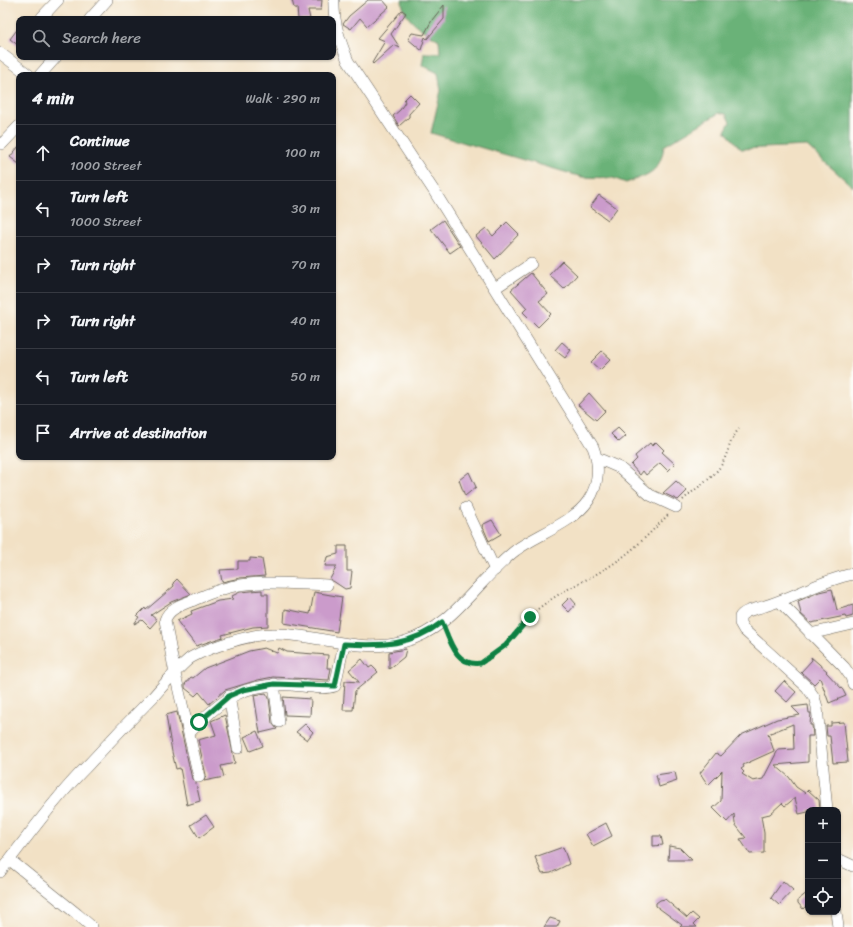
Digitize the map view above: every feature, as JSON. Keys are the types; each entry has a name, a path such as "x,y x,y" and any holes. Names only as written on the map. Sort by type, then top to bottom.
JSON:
{"street":[{"path":"43,16 58,0"},
{"path":"93,16 107,0"},
{"path":"334,0 335,16"},
{"path":"0,872 88,764 192,657 252,635 274,634 344,644 373,646 401,643 428,633 442,622 495,570 526,544 580,512 596,486 597,458 593,447 434,191 348,61 339,37 336,23"},
{"path":"0,54 24,72"},
{"path":"43,72 53,60"},
{"path":"2,144 16,129"},
{"path":"495,288 531,264"},
{"path":"597,458 620,468 650,495 676,507"},
{"path":"466,508 495,570"},
{"path":"827,807 817,707 814,697 807,687 744,630 740,623 742,614 780,602 840,576 853,574"},
{"path":"199,777 190,732 175,674 165,620 166,616 173,609 223,589 263,584 326,585"},
{"path":"780,602 810,634 848,666 853,684"},
{"path":"810,634 853,624"},
{"path":"190,732 229,696 243,690 274,684 335,686 344,644"},
{"path":"274,684 279,722"},
{"path":"229,696 238,748"},
{"path":"10,860 78,914 92,927"},
{"path":"841,860 853,866"},
{"path":"836,915 838,927"}],"path":[{"path":"442,622 454,652 469,663 481,663 506,645 530,617 562,591 613,564 630,551 676,507 715,473 723,462 732,437 739,429"}],"green space":[{"path":"402,0 853,0 853,187 807,146 741,149 725,131 730,122 726,114 719,113 664,146 660,162 652,171 626,183 613,178 582,177 431,133 441,90 438,73 422,65 424,53 440,53 439,40 410,19 403,7"}],"building":[{"path":"292,0 322,0 321,10 308,10 309,16 298,16 297,8 294,8"},
{"path":"368,0 383,0 389,7 367,26 360,18 351,29 343,24 349,16"},
{"path":"444,5 444,19 427,39 425,37 421,50 408,39 412,33 424,35 432,20"},
{"path":"402,10 406,13 391,34 400,48 394,45 373,64 372,63 385,41 378,38"},
{"path":"16,31 16,44 10,39"},
{"path":"410,94 419,103 409,114 409,117 399,126 393,116 400,110 405,102 404,100"},
{"path":"16,150 16,162 10,157"},
{"path":"599,195 617,208 608,220 590,207"},
{"path":"443,220 460,246 450,253 431,229"},
{"path":"507,222 519,234 495,259 476,236 486,228 493,236"},
{"path":"562,261 577,275 564,289 549,275"},
{"path":"531,273 548,294 539,301 551,314 538,327 523,312 527,308 511,290"},
{"path":"562,342 571,350 565,358 555,350"},
{"path":"602,351 611,359 600,370 591,362"},
{"path":"589,393 605,411 596,420 578,405"},
{"path":"618,428 626,436 619,442 611,434"},
{"path":"656,442 664,450 662,452 675,464 668,471 660,463 646,475 643,471 640,475 631,465 637,459 635,456 650,443 652,446"},
{"path":"469,472 476,487 465,496 459,480"},
{"path":"676,481 687,491 678,500 663,493"},
{"path":"492,520 501,534 489,541 482,525"},
{"path":"338,546 347,546 347,571 352,571 350,588 345,589 330,579 337,566 325,566 327,557 338,554"},
{"path":"250,558 262,559 265,576 240,578 222,582 220,570 238,569 238,561 250,561"},
{"path":"177,579 191,594 171,602 151,615 157,620 150,628 142,620 134,624 139,617 137,616 174,586 173,583"},
{"path":"832,589 837,610 853,605 853,616 846,618 845,616 811,623 801,614 798,601 819,592"},
{"path":"262,590 262,594 268,594 268,626 253,627 222,635 223,637 196,646 177,621 192,614 191,611 218,601 233,599 232,596 240,592"},
{"path":"314,592 342,597 337,632 284,623 285,609 310,614"},
{"path":"570,597 576,604 569,612 562,605"},
{"path":"264,648 277,653 279,648 287,652 328,655 327,668 331,668 329,680 273,677 258,680 225,690 209,704 199,692 195,696 185,688 185,684 191,677 193,678 205,668 249,651"},
{"path":"406,649 404,657 389,669 389,652"},
{"path":"811,657 827,671 826,672 843,690 846,696 829,703 820,678 814,684 801,672 812,660"},
{"path":"362,659 369,668 372,666 378,672 355,691 353,710 343,710 345,681 359,682 349,670"},
{"path":"784,681 796,692 787,702 775,691"},
{"path":"266,693 269,698 272,723 277,729 260,733 254,695"},
{"path":"283,697 311,699 310,716 285,715"},
{"path":"808,705 809,713 811,713 810,725 812,725 813,736 808,736 808,762 775,765 789,777 796,787 805,793 808,790 819,800 820,807 805,807 805,813 799,814 795,798 785,806 782,803 770,814 761,816 764,833 764,853 750,854 740,839 746,838 735,824 734,814 727,822 713,808 721,801 722,771 708,785 700,773 716,753 721,756 741,735 777,719 800,715 792,707","holes":["793,724 794,749 778,750 763,779 753,781 742,774 744,772 741,769 744,767 743,765 774,751 768,734"]},
{"path":"177,712 192,779 196,783 200,801 187,805 180,768 176,769 172,752 166,715"},
{"path":"225,715 235,763 221,766 224,777 204,781 206,775 198,740 216,735 211,721"},
{"path":"844,722 848,762 833,763 830,736 827,736 826,726 831,726 831,723"},
{"path":"305,724 313,732 307,740 296,732"},
{"path":"257,731 263,746 250,751 244,737"},
{"path":"675,772 677,781 659,787 656,775"},
{"path":"206,815 214,827 199,838 191,825"},
{"path":"606,823 612,836 593,846 586,834"},
{"path":"653,836 661,836 663,845 653,846"},
{"path":"669,846 680,848 692,860 668,860"},
{"path":"563,847 569,864 551,873 542,874 535,857"},
{"path":"783,881 793,890 779,905 771,898"},
{"path":"805,894 805,907 803,909 798,903 798,900"},
{"path":"665,899 687,918 692,913 699,919 694,924 697,927 680,927 682,925 656,906 656,903"},
{"path":"550,918 560,921 557,927 544,927"}],"route":[{"path":"199,722 229,696 243,690 274,684 335,686 344,644 373,646 401,643 428,633 442,622 454,652 463,660 469,663 477,664 481,663 506,645 530,617"}]}
